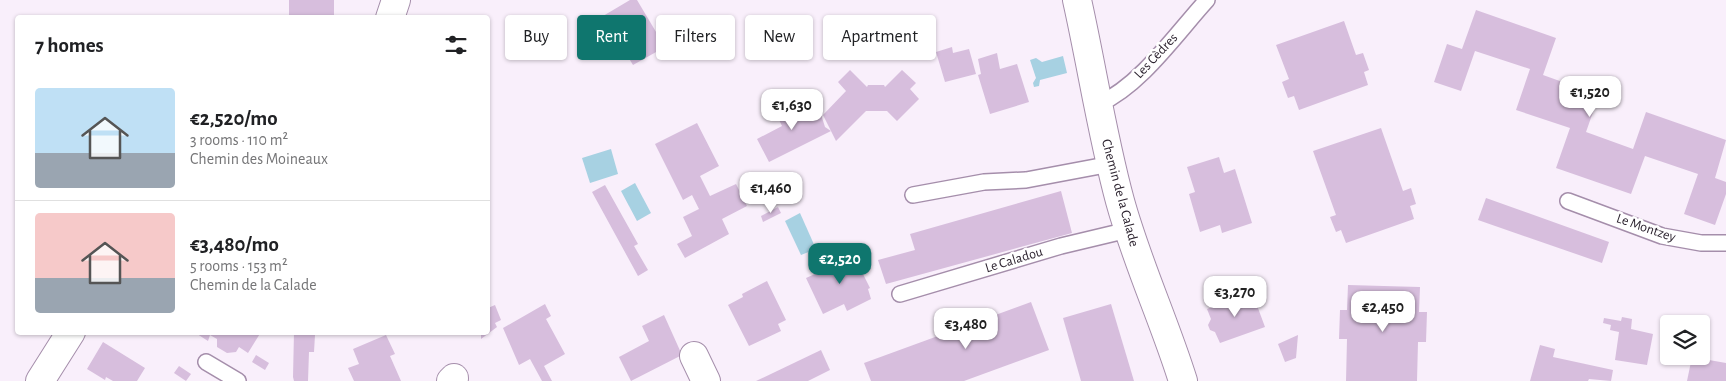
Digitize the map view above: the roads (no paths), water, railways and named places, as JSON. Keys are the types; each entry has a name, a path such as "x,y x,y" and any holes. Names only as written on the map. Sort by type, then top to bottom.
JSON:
{"street":[{"path":"391,15 396,0"},
{"name":"Chemin de la Calade","path":"1077,0 1111,164 1128,230 1141,270 1167,331 1183,381"},
{"path":"40,381 69,335"},
{"path":"694,356 706,381"}],"lane":[{"name":"Les Cèdres","path":"1099,104 1110,99 1131,83 1207,0"},
{"path":"913,195 984,182 1026,180 1111,164"},
{"name":"Le Montzey","path":"1568,201 1662,236 1701,243 1726,243"},
{"name":"Le Caladou","path":"900,294 1061,246 1128,230"},
{"path":"206,362 238,381"}],"water":[{"path":"1063,56 1067,73 1040,80 1039,86 1034,87 1033,83 1036,78 1030,60 1036,58 1042,62"},
{"path":"611,149 618,174 590,183 582,158"},
{"path":"635,183 651,213 637,221 621,191"},
{"path":"800,213 816,249 801,255 785,221"}]}
